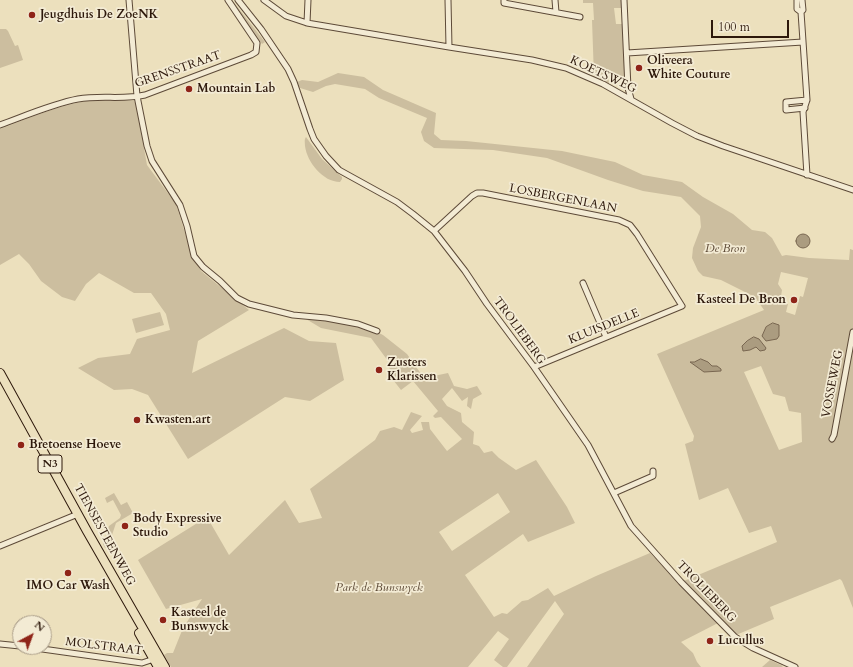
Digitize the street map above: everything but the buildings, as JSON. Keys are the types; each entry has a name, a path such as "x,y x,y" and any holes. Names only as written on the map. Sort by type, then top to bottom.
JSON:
{"main road":[{"name":"TIENSESTEENWEG","path":"1,378 128,605 165,667"},
{"name":"TIENSESTEENWEG","path":"128,605 137,629 156,663"}],"street":[{"path":"129,0 138,96 147,146 152,161 180,205 194,256 203,268 220,281 237,298 248,304 293,315 326,318 358,324 377,331"},
{"name":"GRENSSTRAAT","path":"0,125 56,105 78,99 138,96 238,60 256,52 258,43 228,0"},
{"name":"TROLIEBERG","path":"238,0 261,29 288,69 314,139 326,156 340,170 397,202 434,231 465,271 588,445 631,526 681,582 729,632 740,641 753,648 795,667"},
{"name":"KOETSWEG","path":"264,0 286,16 307,23 532,60 566,68 603,84 698,136 723,146 853,190"},
{"path":"307,23 308,0"},
{"path":"448,0 449,47"},
{"path":"555,0 556,12"},
{"path":"624,0 628,88 631,99"},
{"path":"797,0 797,9 801,12"},
{"path":"802,0 803,10 801,12 807,100 803,112 807,175"},
{"path":"504,2 580,17"},
{"path":"627,53 803,42"},
{"path":"805,108 786,110 786,102 807,100"},
{"name":"LOSBERGENLAAN","path":"434,231 472,196 483,193 619,220 630,225 637,234 682,306"},
{"path":"583,283 606,337"},
{"name":"KLUISDELLE","path":"534,367 682,306"},
{"name":"VOSSEWEG","path":"832,439 853,332"},
{"path":"614,493 653,476 653,471"},
{"path":"0,546 78,514"},
{"path":"0,644 12,645"},
{"name":"MOLSTRAAT","path":"52,650 142,663 156,663"}],"green space":[{"path":"230,0 232,0 265,42 262,44"},
{"path":"583,0 621,0 621,8 614,8 616,24 622,24 625,80 608,75 609,84 594,77 592,20 594,20 593,3 583,3"},
{"path":"0,29 6,29 8,31 15,46 18,45 23,60 0,68"},
{"path":"338,73 364,77 383,90 436,113 434,134 441,140 466,141 562,151 615,162 643,175 682,182 703,197 733,214 752,230 765,232 772,238 782,256 786,255 849,260 850,249 853,250 853,608 840,579 770,607 774,619 736,635 725,622 718,623 681,642 693,653 701,667 527,667 564,614 555,601 507,667 503,667 494,660 509,639 498,631 468,667 171,667 164,655 167,653 173,653 183,628 202,599 166,609 138,560 207,517 229,555 285,500 299,523 322,518 310,489 375,440 380,431 394,427 402,430 411,412 422,416 410,430 412,433 423,430 421,422 429,422 430,429 447,451 462,439 441,417 435,418 433,416 438,411 413,381 401,390 390,376 393,374 388,366 391,365 371,338 321,328 306,319 338,322 369,328 383,335 407,354 424,378 448,373 454,386 467,389 477,386 482,394 473,399 471,409 467,406 468,397 462,401 452,388 442,399 447,406 461,413 462,422 474,432 473,444 479,446 484,453 492,451 516,470 536,460 567,507 575,523 528,542 523,534 465,575 494,617 502,613 507,614 522,601 528,600 548,588 554,596 650,553 679,583 777,542 771,526 749,533 728,488 699,500 685,444 693,441 694,436 657,354 764,310 755,297 721,280 703,276 698,271 692,258 693,248 701,227 700,216 681,197 643,191 547,158 493,150 434,148 424,141 421,132 427,118 379,98 365,89 335,84 313,92 300,88 297,82 302,80 318,82","holes":["781,272 808,278 803,297 800,296 795,315 786,312 788,304 780,302 782,290 778,284","761,366 773,394 785,397 789,411 801,413 802,442 779,450 744,372","498,493 510,512 452,551 439,532"]},
{"path":"99,99 134,101 136,104 147,165 176,204 192,255 201,271 249,310 198,341 192,373 284,328 309,341 336,343 344,380 310,401 285,397 188,459 148,395 132,389 114,390 78,368 98,358 130,354 137,339 170,330 166,314 151,293 134,293 99,273 86,284 75,301 62,297 41,281 29,264 19,254 0,265 0,129 61,107"},
{"path":"306,137 322,159 342,177 340,182 328,179 312,164 306,152"},
{"path":"160,312 164,325 136,333 132,319"},
{"path":"114,493 121,505 127,502 133,513 116,523 108,547 105,548 103,544 109,526 120,518 121,515 113,500 107,503 105,498"},
{"path":"770,660 783,666 762,667"}],"shaded area":[{"path":"803,234 808,236 810,241 808,246 803,248 798,246 796,241 798,236"},
{"path":"773,323 779,325 779,336 777,339 766,341 762,336 766,327"},
{"path":"754,337 759,339 766,348 765,350 760,351 756,347 743,351 742,346"},
{"path":"701,359 708,362 712,366 717,366 721,369 721,371 704,372 690,362"}],"place":[{"name":"Jeugdhuis De ZoeNK","path":"32,15"},
{"name":"Oliveera White Couture","path":"639,68"},
{"name":"Mountain Lab","path":"189,89"},
{"name":"Kasteel De Bron","path":"794,300"},
{"name":"Zusters Klarissen","path":"379,370"},
{"name":"Kwasten.art","path":"137,420"},
{"name":"Bretoense Hoeve","path":"21,445"},
{"name":"Body Expressive Studio","path":"125,526"},
{"name":"IMO Car Wash","path":"68,573"},
{"name":"Kasteel de Bunswyck","path":"163,620"},
{"name":"Lucullus","path":"710,641"}],"park label":[{"name":"De Bron","path":"725,249"},
{"name":"Park de Bunswyck","path":"379,588"}]}
